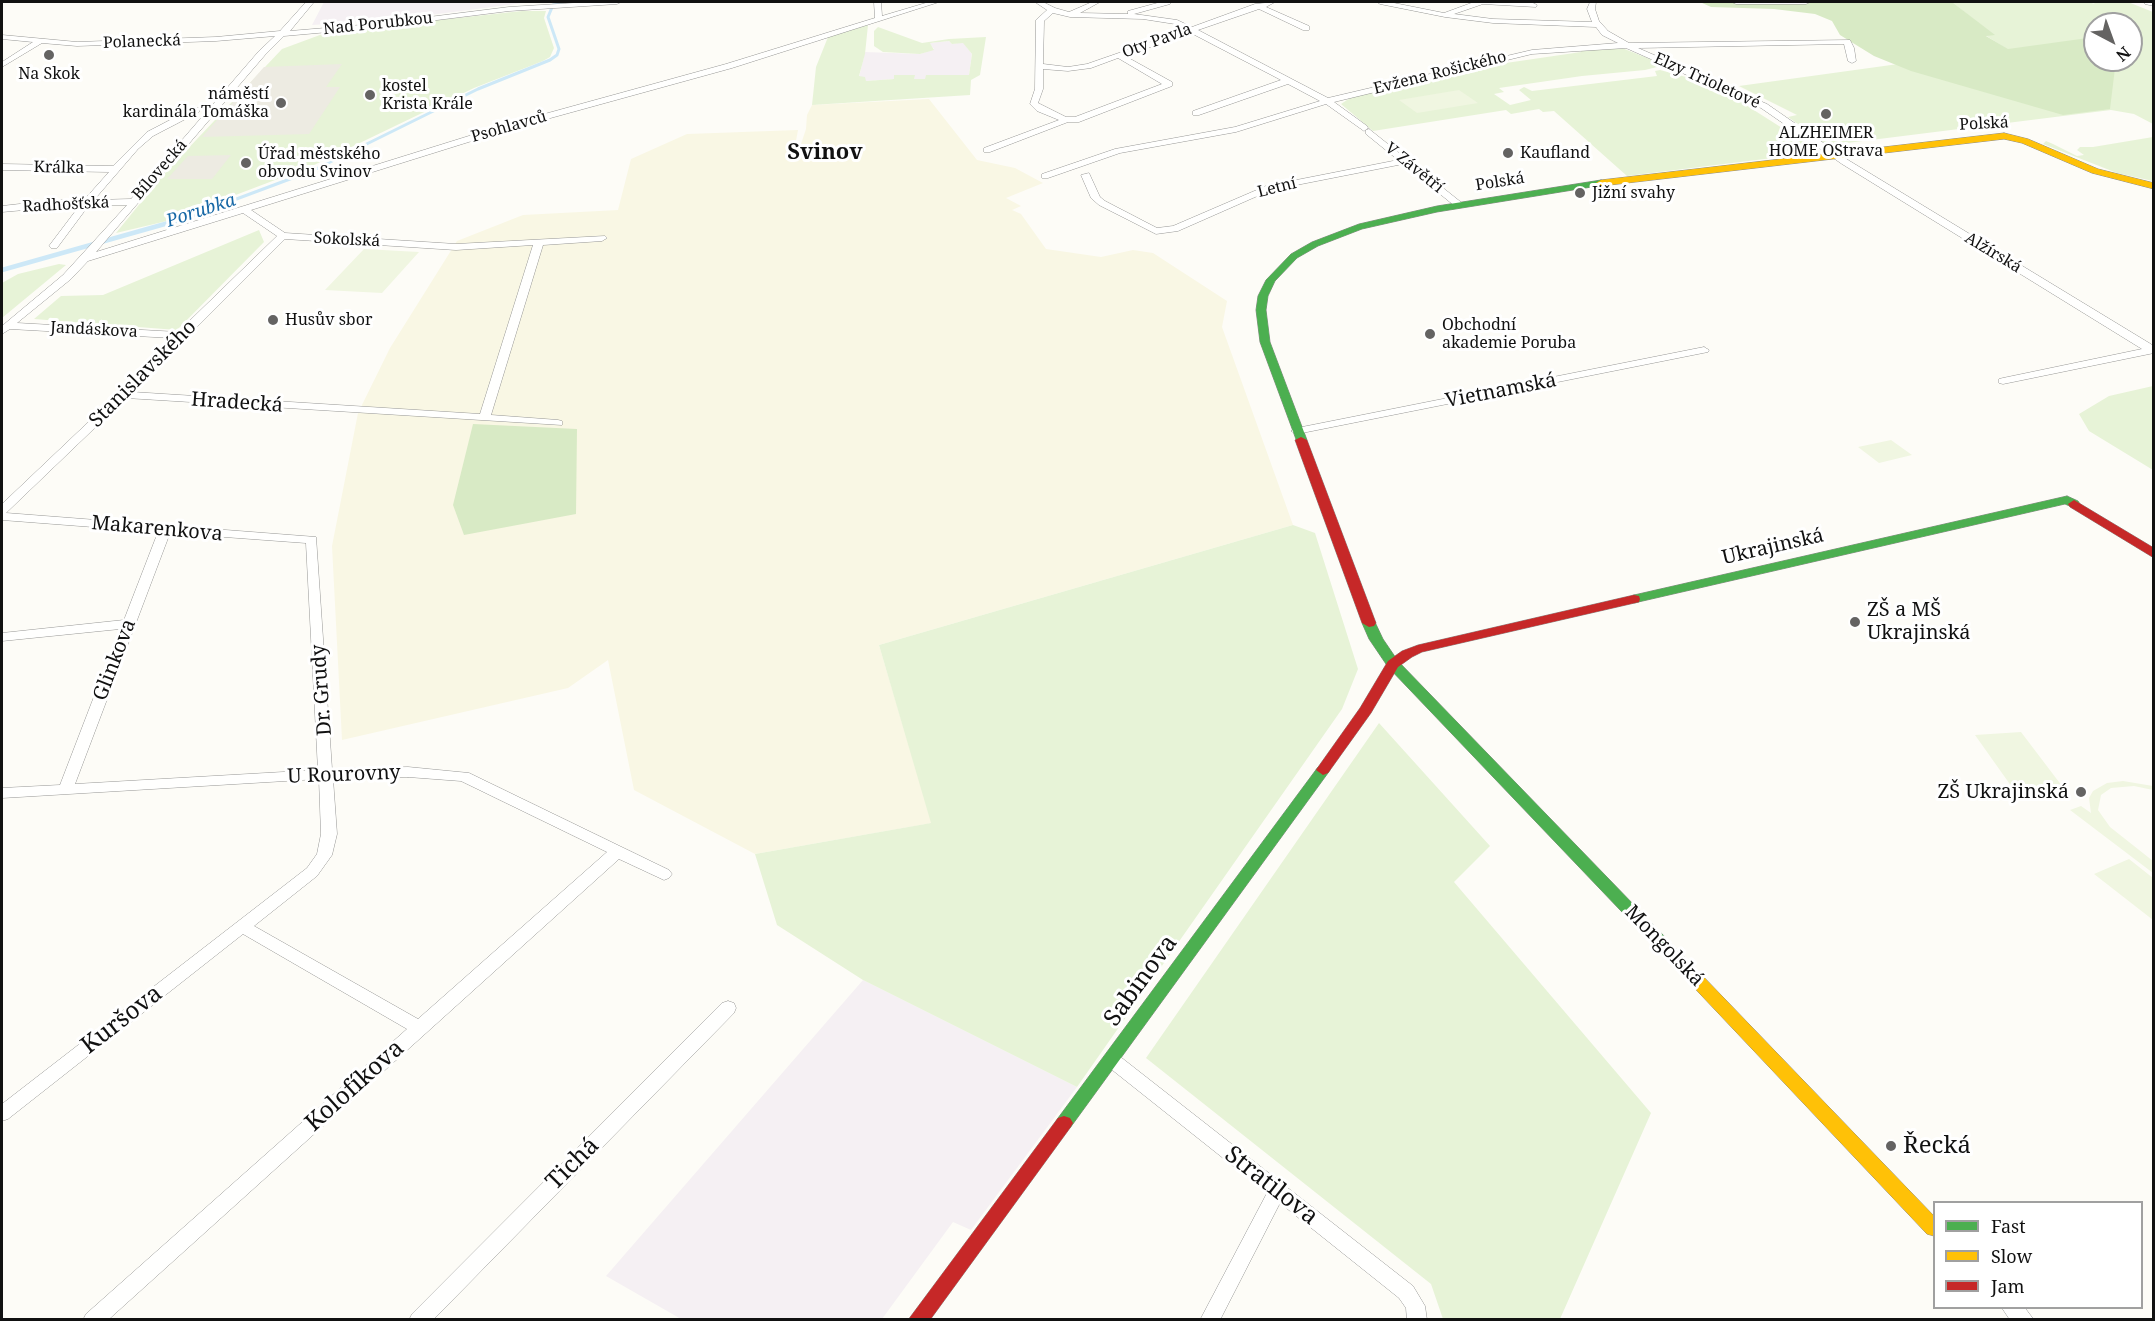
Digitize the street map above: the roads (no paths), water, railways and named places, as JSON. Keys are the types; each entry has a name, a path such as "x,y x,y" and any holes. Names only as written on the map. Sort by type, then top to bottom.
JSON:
{"street":[{"name":"Bílovecká","path":"5,328 67,277 85,259 131,202 310,2"},
{"name":"Nad Porubkou","path":"282,34 526,8 543,4 558,6 617,2"},
{"path":"877,2 879,19"},
{"name":"Psohlavců","path":"85,259 504,128 729,66 935,2"},
{"name":"V Závětří","path":"1038,2 1052,10 1070,15 1161,18 1191,28 1327,101 1459,205"},
{"path":"1070,15 1097,2"},
{"name":"V Závětří","path":"1121,17 1167,2"},
{"name":"Oty Pavla","path":"1040,66 1079,68 1272,2"},
{"path":"1380,2 1444,15 1493,21 1599,26 1591,9 1593,2"},
{"path":"1444,15 1480,2"},
{"path":"1485,2 1533,5"},
{"path":"1736,2 1806,2"},
{"path":"2148,2 2154,4"},
{"path":"1258,6 1306,28"},
{"path":"1052,10 1040,20 1038,44 1040,66 1035,105 1040,109 1068,119 1082,119 1169,84 1118,55"},
{"name":"Elzy Trioletové","path":"1599,26 1605,33 1628,46 1764,105 1835,155"},
{"path":"216,39 249,42 258,46 262,53 293,38 327,30"},
{"name":"Polanecká","path":"2,37 39,42 92,44 282,34"},
{"path":"2,65 39,42"},
{"name":"Evžena Rošického","path":"1045,177 1118,152 1236,129 1327,101 1516,54 1561,48 1846,42 1850,48 1852,61"},
{"path":"1196,113 1290,80"},
{"path":"54,246 87,202 135,147 150,134 196,110"},
{"path":"987,150 1068,119"},
{"name":"Polská","path":"1393,664 1376,639 1365,615 1297,431 1263,330 1263,296 1271,280 1294,256 1327,238 1395,217 1459,205 1623,180 2009,137 2022,140 2096,171 2154,186"},
{"name":"Alžírská","path":"1835,155 2152,349"},
{"name":"Letní","path":"1086,175 1096,198 1102,203 1156,231 1175,229 1196,222 1240,199 1269,188 1405,161"},
{"name":"Králka","path":"2,167 116,169"},
{"name":"Radhošťská","path":"2,209 87,202 131,202"},
{"path":"246,210 284,236"},
{"name":"Sokolská","path":"284,236 456,247 539,242"},
{"name":"Stanislavského","path":"2,510 123,395 181,335 284,236"},
{"path":"558,423 483,418 539,242 602,238"},
{"name":"Jandáskova","path":"5,328 181,335"},
{"name":"Alžírská","path":"2003,381 2152,349"},
{"name":"Vietnamská","path":"1297,431 1704,350"},
{"name":"Hradecká","path":"123,395 483,418"},
{"name":"Ukrajinská","path":"1393,664 1407,654 1425,648 2067,500 2154,554"},
{"name":"Makarenkova","path":"2,516 312,540"},
{"name":"Glinkova","path":"65,790 165,530"},
{"name":"Dr. Grudy","path":"312,540 329,834 324,855 312,872"},
{"path":"2,637 128,624"},
{"name":"Sabinova","path":"918,1320 1112,1060 1366,710 1393,664"},
{"name":"Mongolská","path":"1393,664 1933,1226"},
{"name":"U Rourovny","path":"2,794 327,774 408,772 464,776 664,874"},
{"name":"Kolofíkova","path":"93,1320 617,852"},
{"name":"Kuršova","path":"2,1114 312,872"},
{"path":"243,927 419,1028"},
{"name":"Tichá","path":"419,1320 728,1008"},
{"name":"Stratilova","path":"1112,1060 1406,1292 1415,1306 1417,1320"},
{"path":"1210,1320 1277,1191"},
{"path":"2013,1309 2024,1320"}],"waterway":[{"name":"Porubka","path":"175,222 314,170 478,89 550,60 557,55 559,49 548,17 553,5 571,2"},
{"name":"Porubka","path":"2,270 179,220"}],"place":[{"name":"Na Skok","path":"49,55"},
{"name":"kostel Krista Krále","path":"370,95"},
{"name":"náměstí kardinála Tomáška","path":"281,103"},
{"name":"ALZHEIMER HOME OStrava","path":"1826,114"},
{"name":"Kaufland","path":"1508,153"},
{"name":"Úřad městského obvodu Svinov","path":"246,163"},
{"name":"Jižní svahy","path":"1580,193"},
{"name":"Husův sbor","path":"273,320"},
{"name":"Obchodní akademie Poruba","path":"1430,334"},
{"name":"ZŠ a MŠ Ukrajinská","path":"1855,622"},
{"name":"ZŠ Ukrajinská","path":"2081,792"},
{"name":"Řecká","path":"1891,1146"}],"district":[{"name":"Svinov","path":"825,153"}]}
